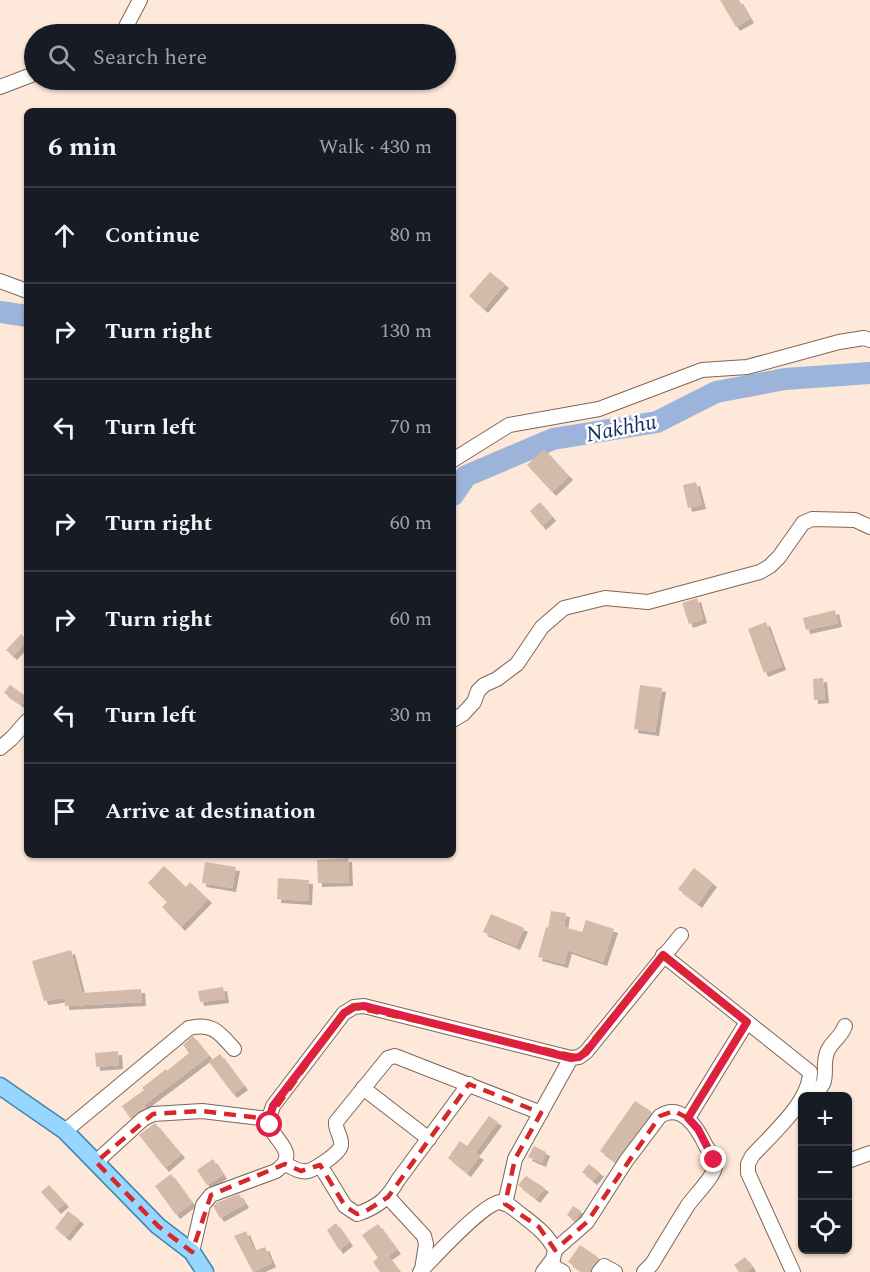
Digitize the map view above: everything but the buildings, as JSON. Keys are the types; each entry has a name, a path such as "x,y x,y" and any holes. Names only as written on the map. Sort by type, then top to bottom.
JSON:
{"main road":[{"path":"0,1086 64,1131 158,1226 192,1252 205,1272"}],"street":[{"path":"127,24 140,0"},
{"path":"0,87 24,78"},
{"path":"0,281 24,290"},
{"path":"456,458 508,425 599,409 702,370 747,366 839,342 864,338 870,340"},
{"path":"456,718 474,702 478,691 484,685 497,679 517,664 542,627 564,608 605,598 648,602 760,572 779,557 802,523 812,519 855,520 870,527"},
{"path":"0,748 24,724"},
{"path":"192,1252 203,1205 210,1195 276,1171 285,1164 287,1158 283,1145 270,1125 269,1119 273,1106 344,1013 354,1007 364,1006 571,1058 579,1057 586,1052 663,955 681,936"},
{"path":"663,955 810,1072 806,1092"},
{"path":"688,1118 747,1022"},
{"path":"64,1131 189,1028 201,1024 219,1032 234,1049"},
{"path":"817,1092 825,1080 825,1055 830,1046 841,1036 845,1026"},
{"path":"285,1164 301,1171 308,1171 320,1165 340,1149 336,1122 388,1058 395,1056 541,1113"},
{"path":"506,1203 515,1159 571,1058"},
{"path":"320,1165 351,1212 357,1214 366,1211 388,1197 469,1084"},
{"path":"363,1088 429,1139"},
{"path":"96,1162 143,1119 153,1114 202,1111 269,1119"},
{"path":"563,1272 546,1268 554,1259 555,1250 587,1222 626,1161 660,1116 674,1111 688,1118 698,1129 714,1160 715,1167 652,1264 644,1272"},
{"path":"793,1272 747,1173 752,1156 796,1119"},
{"path":"852,1160 869,1156"},
{"path":"388,1197 424,1236 426,1244 421,1271"},
{"path":"421,1271 486,1208 498,1202 506,1203 538,1227 555,1250"},
{"path":"599,1272 604,1266 615,1272"}],"highlighted area":[{"path":"663,955 747,1022 688,1118 674,1111 660,1116 587,1222 555,1250 539,1227 505,1204 515,1159 541,1113 469,1084 388,1197 366,1211 357,1214 345,1206 320,1165 301,1171 285,1164 211,1195 192,1252 158,1226 96,1162 153,1114 202,1111 268,1119 344,1013 354,1007 579,1057"}],"waterway":[{"name":"Nakhhu","path":"0,312 24,316"},
{"name":"Nakhhu","path":"456,491 466,476 553,439 657,422 716,392 785,379 870,373"}],"route":[{"path":"270,1125 269,1119 273,1106 344,1013 354,1007 364,1006 571,1058 579,1057 586,1052 663,955 747,1022 688,1118 698,1129 714,1160"}]}
